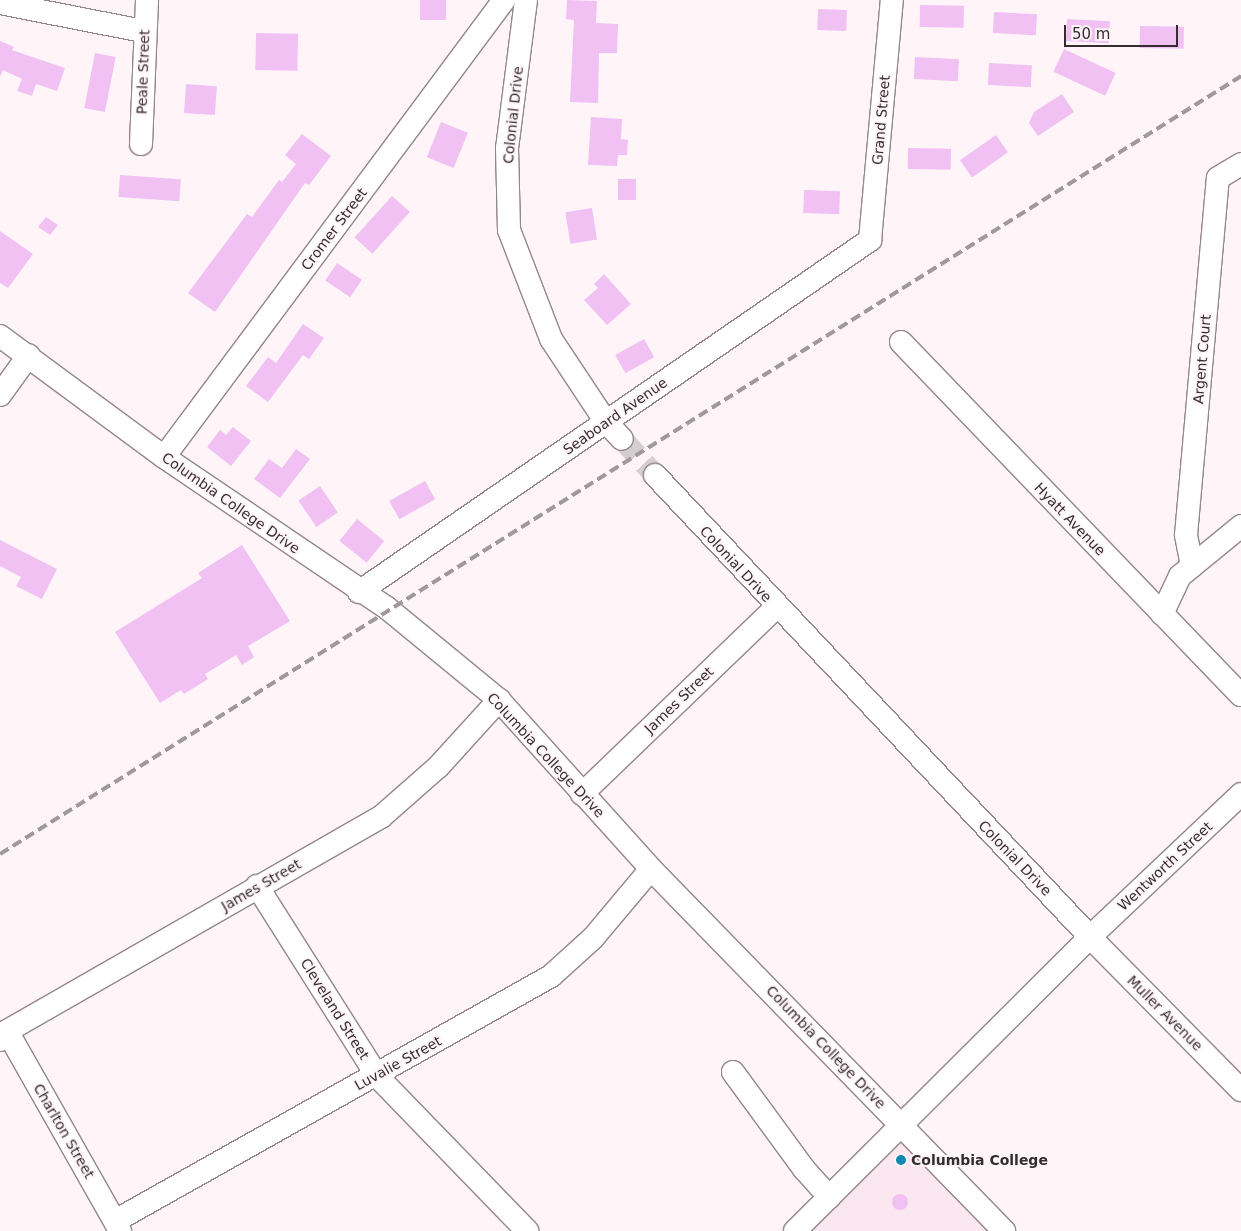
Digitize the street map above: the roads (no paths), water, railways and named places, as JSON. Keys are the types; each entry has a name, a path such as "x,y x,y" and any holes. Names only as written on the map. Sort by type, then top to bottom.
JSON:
{"street":[{"name":"Peale Street","path":"141,144 143,31 147,0"},
{"name":"Cromer Street","path":"164,457 504,0"},
{"name":"Colonial Drive","path":"526,0 507,148 509,230 551,339 606,422 622,439"},
{"name":"Grand Street","path":"870,240 892,0"},
{"path":"0,3 143,31"},
{"path":"1218,178 1241,164"},
{"path":"1218,178 1241,178"},
{"name":"Argent Court","path":"1192,566 1186,535 1218,178"},
{"name":"Seaboard Avenue","path":"359,592 870,240"},
{"name":"Columbia College Drive","path":"0,336 29,355 164,457 359,592 387,608 499,700 651,869 1004,1231"},
{"name":"Hyatt Avenue","path":"901,342 1241,695"},
{"path":"0,395 29,355"},
{"name":"Colonial Drive","path":"655,476 776,607 1090,937"},
{"path":"1162,614 1180,576 1241,526"},
{"name":"James Street","path":"582,794 776,607"},
{"name":"James Street","path":"3,1036 257,886 381,817 438,767 499,700"},
{"name":"Wentworth Street","path":"1090,937 1241,794"},
{"name":"Luvalie Street","path":"118,1226 551,976 593,938 651,869"},
{"name":"Cleveland Street","path":"257,886 377,1076 527,1231"},
{"path":"795,1231 1090,937"},
{"name":"Muller Avenue","path":"1090,937 1241,1090"},
{"name":"Charlton Street","path":"3,1036 118,1226"},
{"path":"733,1072 804,1169 829,1196"}],"tunnel":[{"path":"622,439 655,475"}],"railway":[{"path":"0,854 1241,76"}],"place":[{"name":"Columbia College","path":"901,1160"}]}
